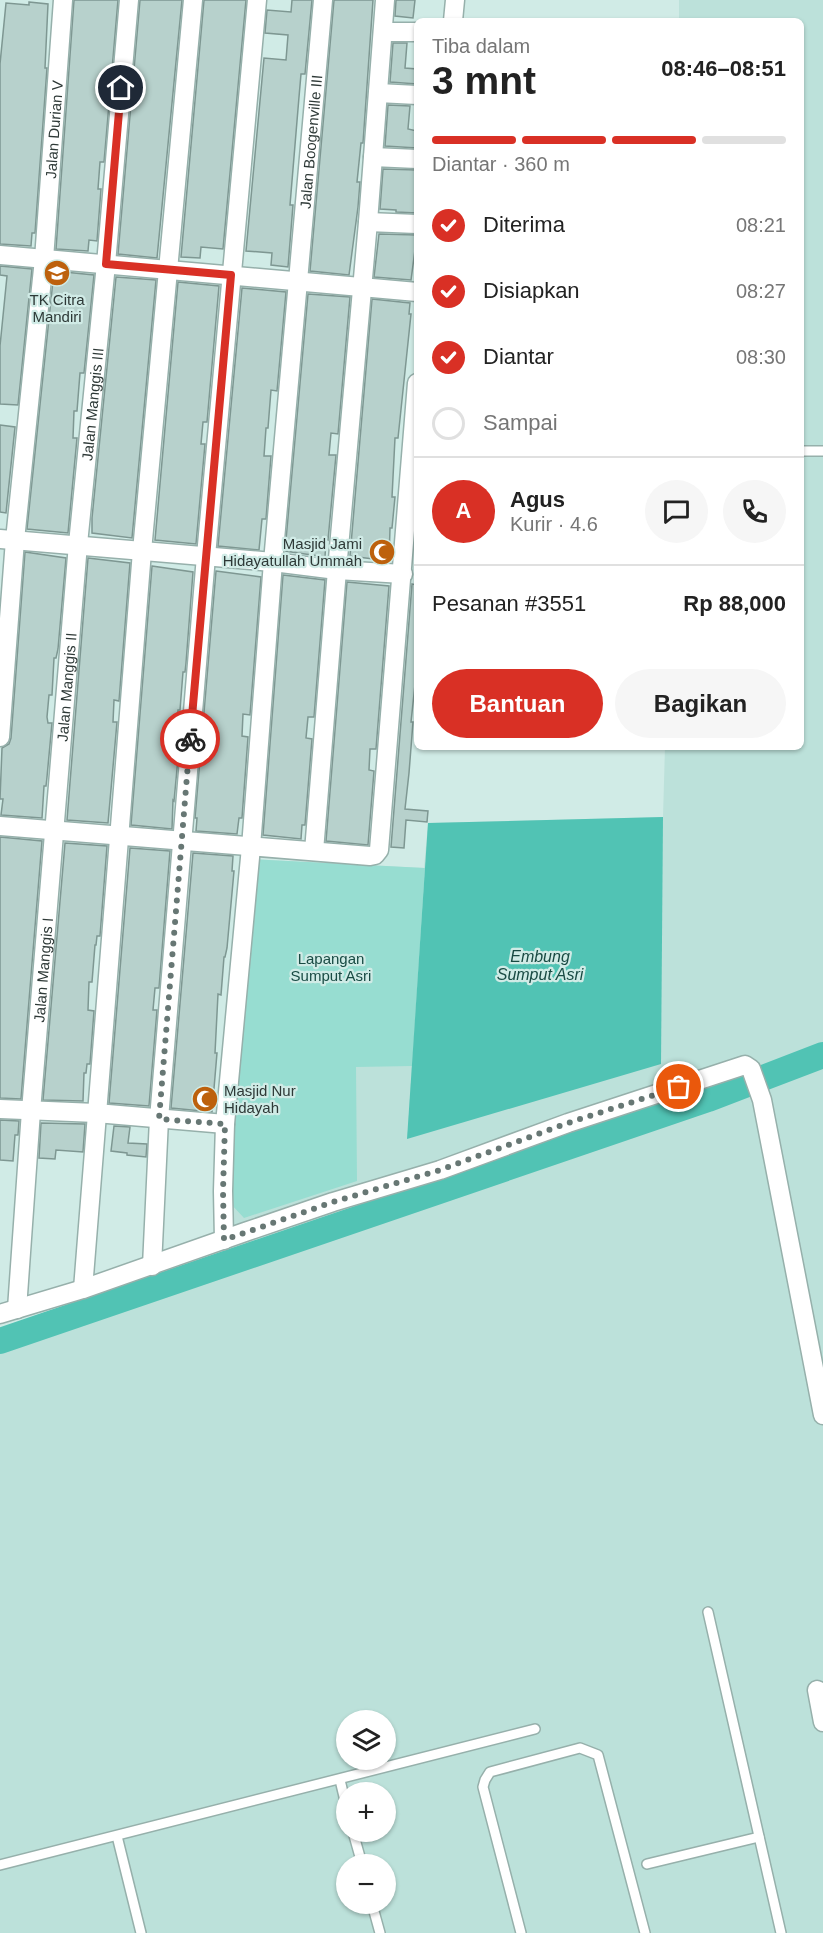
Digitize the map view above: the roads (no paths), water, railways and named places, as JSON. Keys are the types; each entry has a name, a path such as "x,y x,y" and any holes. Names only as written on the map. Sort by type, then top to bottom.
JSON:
{"street":[{"name":"Jalan Durian V","path":"0,738 7,539 44,259 63,0"},
{"name":"Jalan Manggis III","path":"78,544 129,0"},
{"path":"83,1289 142,551 193,0"},
{"path":"152,1266 159,1119 182,840 257,0"},
{"name":"Jalan Boogenville III","path":"224,1240 225,1124 251,847 273,562 323,0"},
{"path":"314,851 385,0"},
{"path":"453,18 455,0"},
{"path":"383,32 414,32"},
{"path":"378,93 414,95"},
{"path":"373,157 414,159"},
{"path":"368,222 414,224"},
{"path":"0,255 414,292"},
{"path":"0,826 375,855 379,850 414,424"},
{"path":"7,539 273,562 337,570 403,574"},
{"name":"Jalan Manggis II","path":"55,829 78,544"},
{"name":"Jalan Manggis I","path":"9,1311 31,1111 55,829"},
{"path":"9,1311 152,1266 333,1202 440,1170 568,1123 745,1065 751,1069 762,1100 823,1415"},
{"path":"0,1108 96,1113 225,1124"},
{"path":"817,1690 823,1722"}],"lane":[{"path":"804,451 823,451"},
{"path":"708,1612 781,1933"},
{"path":"0,1865 535,1729"},
{"path":"521,1933 483,1787 485,1780 490,1772 580,1748 598,1755 645,1933"},
{"path":"117,1836 141,1933"},
{"path":"647,1864 759,1837"},
{"path":"375,1914 380,1933"}],"water":[{"name":"Embung Sumput Asri","path":"663,817 661,1064 407,1139 428,823"}],"waterway":[{"path":"0,1341 708,1099 823,1055"}],"place":[{"name":"TK Citra Mandiri","path":"57,273"},
{"name":"Masjid Jami Hidayatullah Ummah","path":"382,552"},
{"name":"Masjid Nur Hidayah","path":"205,1099"}],"park label":[{"name":"Lapangan Sumput Asri","path":"331,966"}]}
